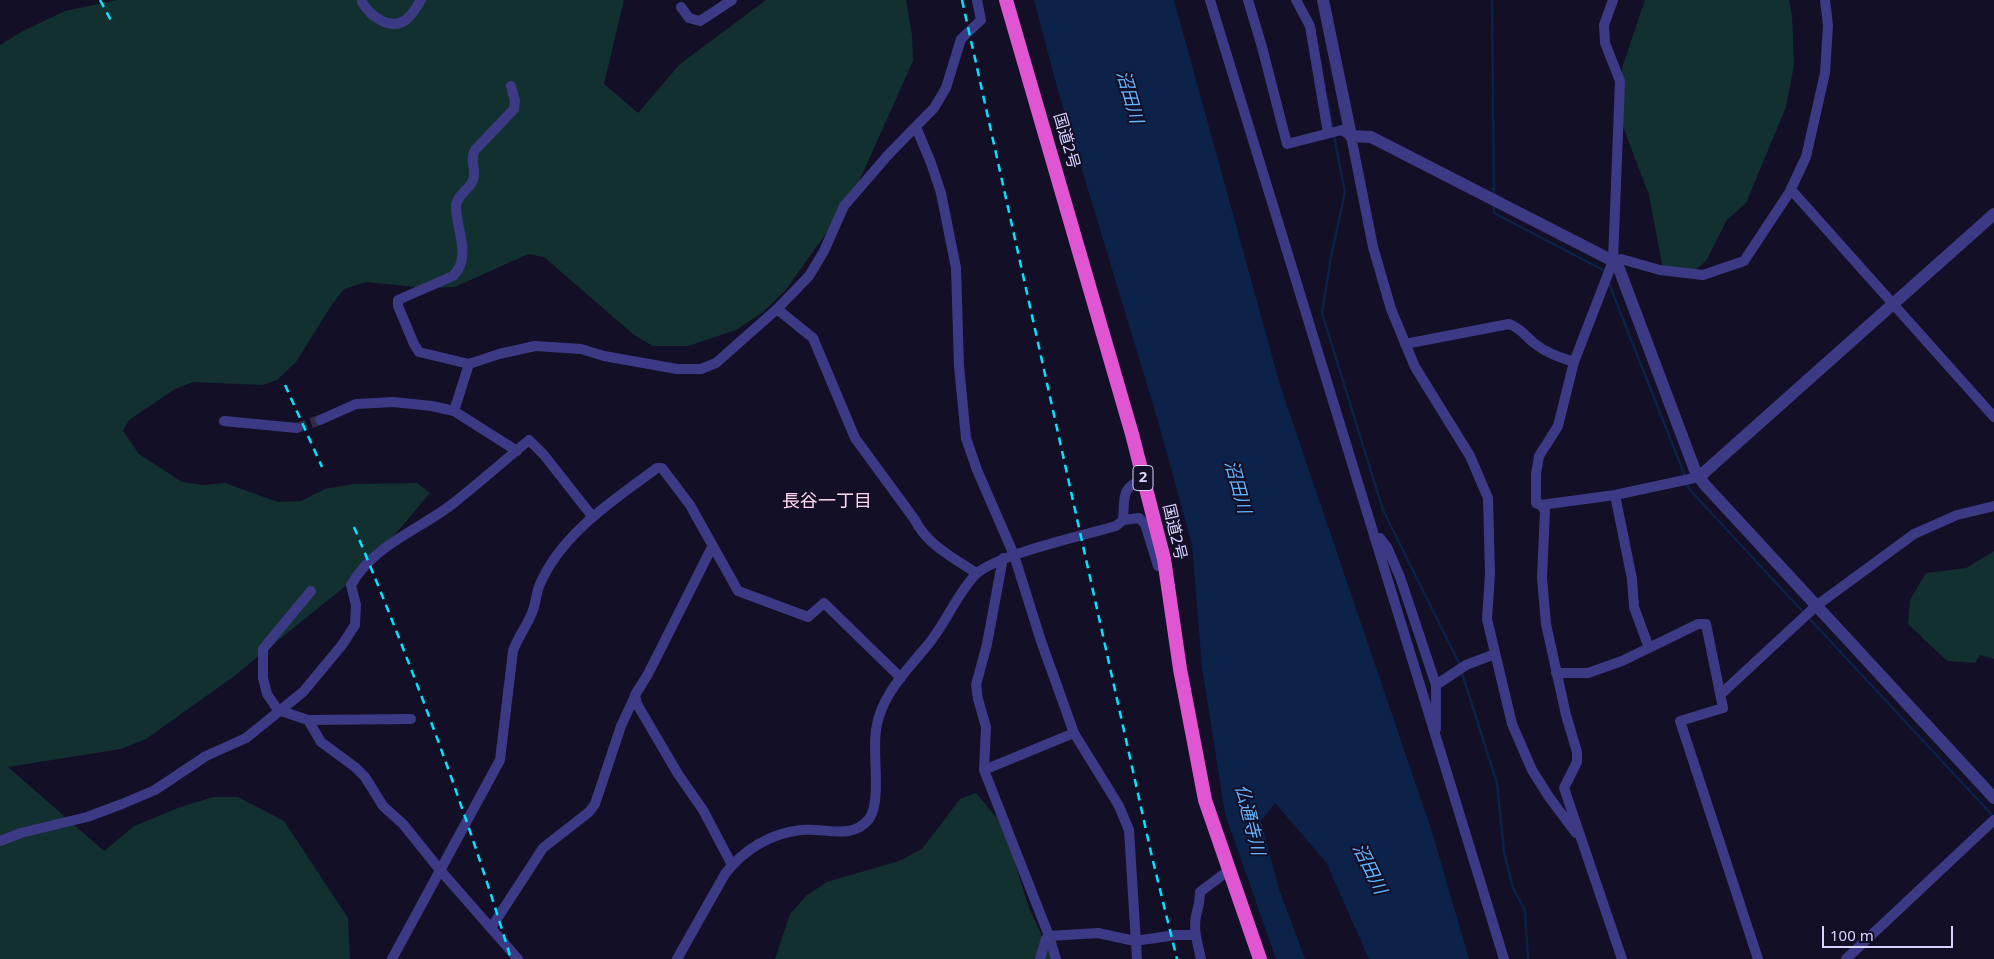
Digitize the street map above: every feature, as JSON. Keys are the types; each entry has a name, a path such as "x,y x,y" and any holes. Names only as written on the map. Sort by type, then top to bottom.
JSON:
{"highway":[{"name":"国道2号","path":"1006,0 1091,288 1132,434 1164,560 1180,669 1205,800 1260,959"}],"street":[{"path":"362,0 368,12 386,23 399,24 408,18 421,0"},
{"path":"681,7 689,18 700,21 732,0"},
{"path":"511,86 515,101 514,109 475,150 472,155 475,175 473,182 457,200 456,206 462,237 462,252 458,272 454,276 398,300 398,306 419,352 469,364 499,354 535,346 561,346 581,349 604,356 678,369 702,369 716,363 777,310 809,276 824,251 844,206 888,155 934,108 946,88 961,39 981,20 977,0"},
{"path":"1210,0 1504,959"},
{"path":"1248,0 1287,144 1328,133 1346,133 1371,137 1484,193 1612,261 1618,266 1697,478 1994,798"},
{"path":"1296,0 1310,26 1328,133"},
{"path":"1323,0 1346,133 1373,247 1391,309 1415,367 1470,456 1488,498 1490,574 1487,619 1512,724 1532,770 1548,797 1576,833 1579,834"},
{"path":"1613,0 1604,25 1605,43 1620,81 1612,261 1574,362 1558,426 1539,456 1536,474 1536,503 1541,505 1545,511 1542,578 1546,624 1556,673 1577,752 1576,762 1564,788 1622,959"},
{"path":"1612,261 1621,260 1660,270 1703,275 1744,261 1789,192 1806,157 1825,73 1828,25 1825,0"},
{"path":"916,127 941,193 956,268 959,366 966,438 977,470 1014,556 1041,641 1074,732 1119,806 1129,830 1137,959"},
{"path":"1789,192 1794,194 1994,417"},
{"path":"1541,505 1615,495 1697,478 1994,214"},
{"path":"777,310 813,338 855,438 915,520 920,530 935,546 976,574"},
{"path":"1405,344 1509,324 1518,327 1534,343 1552,355 1574,362"},
{"path":"454,410 469,364"},
{"path":"320,420 356,404 393,402 454,410 516,451"},
{"path":"224,421 296,428"},
{"path":"0,841 21,833 88,817 155,790 206,756 246,738 278,710 303,692 342,645 355,625 356,606 351,585 359,572 380,551 454,503 529,440 592,516"},
{"path":"392,959 500,760 513,651 517,639 533,610 539,586 557,555 592,516 657,468 662,468 690,505 738,591 808,618 824,603 901,678"},
{"path":"1123,520 1124,492 1132,483 1143,480"},
{"path":"1615,495 1632,579 1634,607 1649,648"},
{"path":"1721,694 1801,618 1914,534 1957,515 1994,506"},
{"path":"677,959 725,874 750,849 764,840 783,833 803,830 841,832 855,830 870,818 875,802 875,730 880,710 901,678 934,639 963,590 976,574 1002,558 1116,526 1123,520 1139,518 1146,524 1156,556 1162,590 1168,590"},
{"path":"1375,539 1380,538 1387,547 1400,577 1436,685 1437,728 1434,732"},
{"path":"491,928 543,848 589,812 595,804 621,726 635,695 648,674 712,547"},
{"path":"1002,558 987,644 976,685 986,727 984,770 1049,936 1056,959"},
{"path":"311,591 263,649 263,678 267,694 278,710 308,720 411,719"},
{"path":"1556,673 1588,673 1622,661 1698,624 1706,624 1723,708 1680,721 1758,959"},
{"path":"1436,685 1466,665 1495,654"},
{"path":"635,695 636,704 678,774 703,810 732,865"},
{"path":"308,720 321,742 355,767 365,777 383,806 403,824 440,870 518,959"},
{"path":"984,770 1074,732"},
{"path":"1846,959 1991,823"},
{"path":"1201,959 1194,953 1191,935 1191,923 1200,905 1200,892 1229,870"},
{"path":"1196,915 1195,928 1201,959"},
{"path":"1040,959 1046,939 1049,936 1098,933 1135,941 1176,935 1191,935"}],"green space":[{"path":"117,0 624,0 604,84 638,113 680,64 766,0 906,0 912,35 913,61 852,197 785,291 763,312 736,330 688,346 653,346 634,335 544,257 528,254 455,287 425,288 366,282 344,289 331,306 296,362 277,380 262,385 193,382 175,389 129,420 123,431 139,454 182,482 203,485 225,483 278,502 301,501 325,489 353,484 417,483 430,493 364,571 233,677 146,739 121,749 8,767 104,851 134,826 178,808 213,797 238,797 284,821 348,918 350,959 0,959 0,45 23,31 65,11"},
{"path":"1645,0 1789,0 1792,15 1794,65 1786,107 1746,203 1727,220 1706,261 1687,277 1664,275 1649,195 1622,124 1622,68"},
{"path":"1994,551 1994,659 1980,655 1975,663 1947,661 1908,624 1910,600 1926,573 1966,568"},
{"path":"976,793 1003,825 1029,908 1053,959 775,959 790,914 807,895 827,882 899,861 922,849 960,799"}],"water":[{"path":"1034,0 1174,0 1280,385 1432,832 1469,959 1369,959 1326,862 1275,803 1261,821 1279,889 1305,959 1276,959 1225,814 1202,667 1192,545 1158,421 1057,87"}],"waterway":[{"path":"1492,0 1494,196"},
{"path":"1327,99 1333,131"},
{"path":"1334,136 1345,192 1331,257 1322,313 1383,510 1460,665"},
{"path":"1494,204 1494,213 1606,273"},
{"path":"1608,281 1685,476"},
{"path":"1687,483 1689,489 1804,613"},
{"path":"1808,617 1994,817"},
{"path":"1461,670 1497,783 1504,852 1513,888 1525,910 1528,959"}],"tunnel":[{"path":"297,428 320,420"}],"railway":[{"path":"100,0 113,24"},
{"path":"962,0 1152,857 1177,959"},
{"path":"285,385 322,467"},
{"path":"354,527 397,633 458,795 511,959"}],"district":[{"name":"長谷一丁目","path":"827,502"}],"water label":[{"name":"沼田川","path":"1129,97"},
{"name":"沼田川","path":"1237,487"},
{"name":"仏通寺川","path":"1249,820"},
{"name":"沼田川","path":"1369,869"}]}
